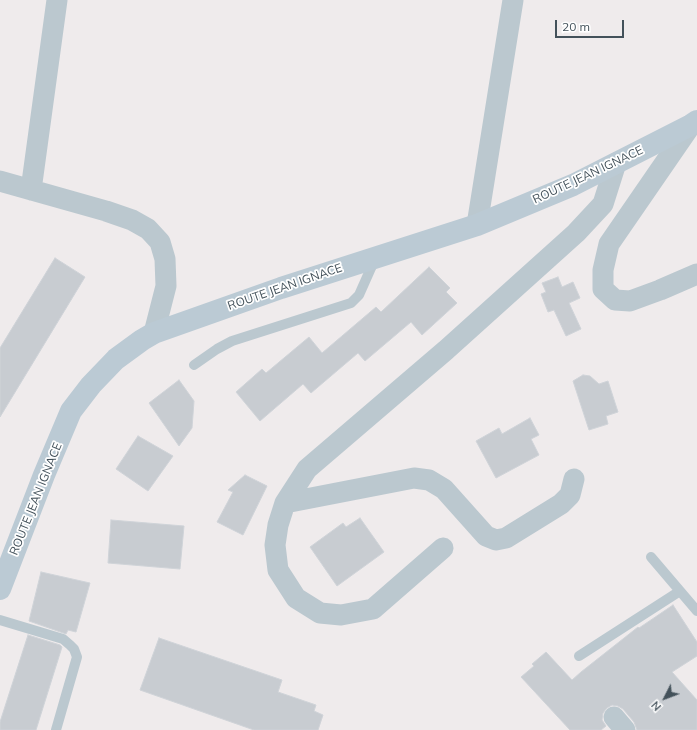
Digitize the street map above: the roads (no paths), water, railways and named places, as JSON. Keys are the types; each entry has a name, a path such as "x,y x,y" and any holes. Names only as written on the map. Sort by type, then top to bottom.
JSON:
{"street":[{"path":"31,190 57,0"},
{"path":"477,225 513,0"},
{"path":"694,123 609,244 603,270 603,289 615,300 630,301 697,274"},
{"name":"ROUTE JEAN IGNACE","path":"0,589 44,475 71,411 91,385 116,359 142,340 154,333 281,288 477,225 573,185 694,123"},
{"path":"443,548 373,609 341,615 320,613 296,598 278,570 275,545 278,524 285,503 307,469 446,350 576,233 603,204 616,163"},
{"path":"0,181 106,211 132,220 148,228 160,242 165,259 166,286 154,333"},
{"path":"285,503 414,478 429,480 444,489 486,536 496,540 506,538 561,504 570,495 574,479"}],"lane":[{"path":"194,365 217,349 232,341 351,303 359,295 376,257"},
{"path":"651,557 697,611"},
{"path":"578,656 680,591"},
{"path":"0,620 63,639 74,649 77,657 56,730"}]}
